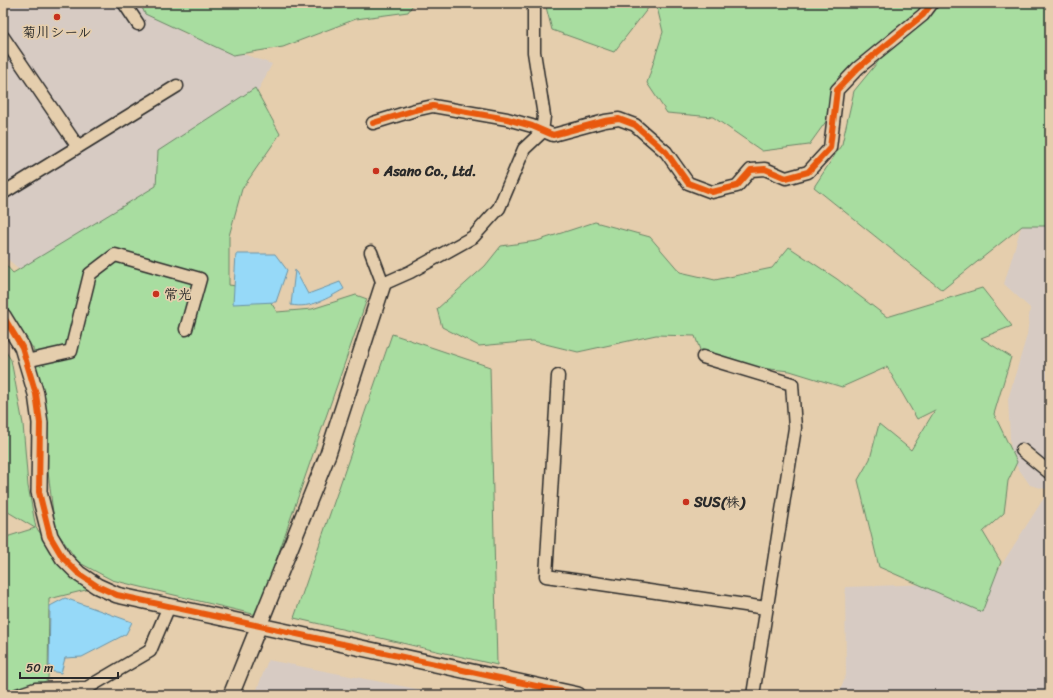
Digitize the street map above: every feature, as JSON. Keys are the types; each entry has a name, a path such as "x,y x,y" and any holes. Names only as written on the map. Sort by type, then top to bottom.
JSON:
{"street":[{"path":"124,3 138,24"},
{"path":"383,284 410,272 473,237 499,208 524,149 542,132 544,116 534,52 534,3"},
{"path":"373,123 432,106 507,119 532,126 542,132 554,135 605,121 619,119 635,125 666,152 688,183 712,192 737,186 752,170 765,170 786,178 808,172 830,148 837,90 858,68 923,15 932,3"},
{"path":"3,37 78,146"},
{"path":"3,193 177,86"},
{"path":"231,695 260,627 328,454 383,284 371,252"},
{"path":"26,361 71,351 90,274 115,255 200,279 186,329"},
{"path":"3,316 22,348 36,394 40,423 39,492 50,536 63,558 79,574 97,586 117,595 578,695"},
{"path":"702,357 792,384 795,428 753,695"},
{"path":"558,376 546,576 766,608"},
{"path":"1022,450 1050,473"},
{"path":"17,695 35,689 87,688 137,659 150,651 169,606"}],"shaded area":[{"path":"3,3 166,3 183,33 272,64 221,162 27,276 3,255"},
{"path":"1026,210 1050,217 1050,695 838,695 846,675 845,587 930,584 981,597 1049,490 1030,485 1011,458 1008,399 1027,335 1030,308 1004,284"},
{"path":"268,660 448,695 255,695"}],"green space":[{"path":"140,3 414,3 408,12 356,19 283,47 233,55 145,14"},
{"path":"545,3 652,3 614,52 552,30"},
{"path":"656,3 1050,3 1050,226 1022,226 942,290 814,187 842,144 854,91 899,36 848,79 835,109 809,145 762,151 713,117 667,113 647,83 663,32"},
{"path":"255,88 280,134 242,189 229,236 229,285 263,290 277,312 312,309 356,295 367,299 257,615 112,580 78,562 55,529 33,348 3,309 3,262 13,273 156,186 158,151"},
{"path":"595,222 650,237 680,272 715,280 772,268 789,247 837,279 887,317 982,288 1012,326 981,338 1011,357 994,414 1017,462 1008,481 1004,513 983,532 1001,562 982,612 879,567 858,480 870,459 879,424 911,450 935,410 917,419 887,367 842,387 790,371 705,364 695,336 656,335 578,352 533,341 479,346 442,327 437,309 485,266 501,246 537,241"},
{"path":"392,334 490,367 497,665 294,618"},
{"path":"3,347 11,360 23,424 28,486 36,528 90,589 49,599 48,680 15,695 3,695 3,538 35,528 3,509"}],"water":[{"path":"236,254 275,254 287,270 276,302 233,304"},
{"path":"295,270 308,294 340,282 344,289 319,302 298,306 291,305"},
{"path":"65,598 132,622 126,634 82,657 65,658 61,673 49,671 50,606"}],"cycle path":[{"path":"373,123 433,106 507,119 532,126 553,135 605,121 619,119 635,125 666,152 688,183 712,192 737,186 751,170 765,169 786,178 808,172 830,148 837,90 858,68 923,15 932,3"},
{"path":"3,316 22,347 36,394 40,423 39,492 50,536 63,558 79,574 97,586 117,595 578,695"}],"place":[{"name":"菊川シール","path":"57,17"},
{"name":"Asano Co., Ltd.","path":"376,171"},
{"name":"常光","path":"156,294"},
{"name":"SUS(株)","path":"686,502"}]}
